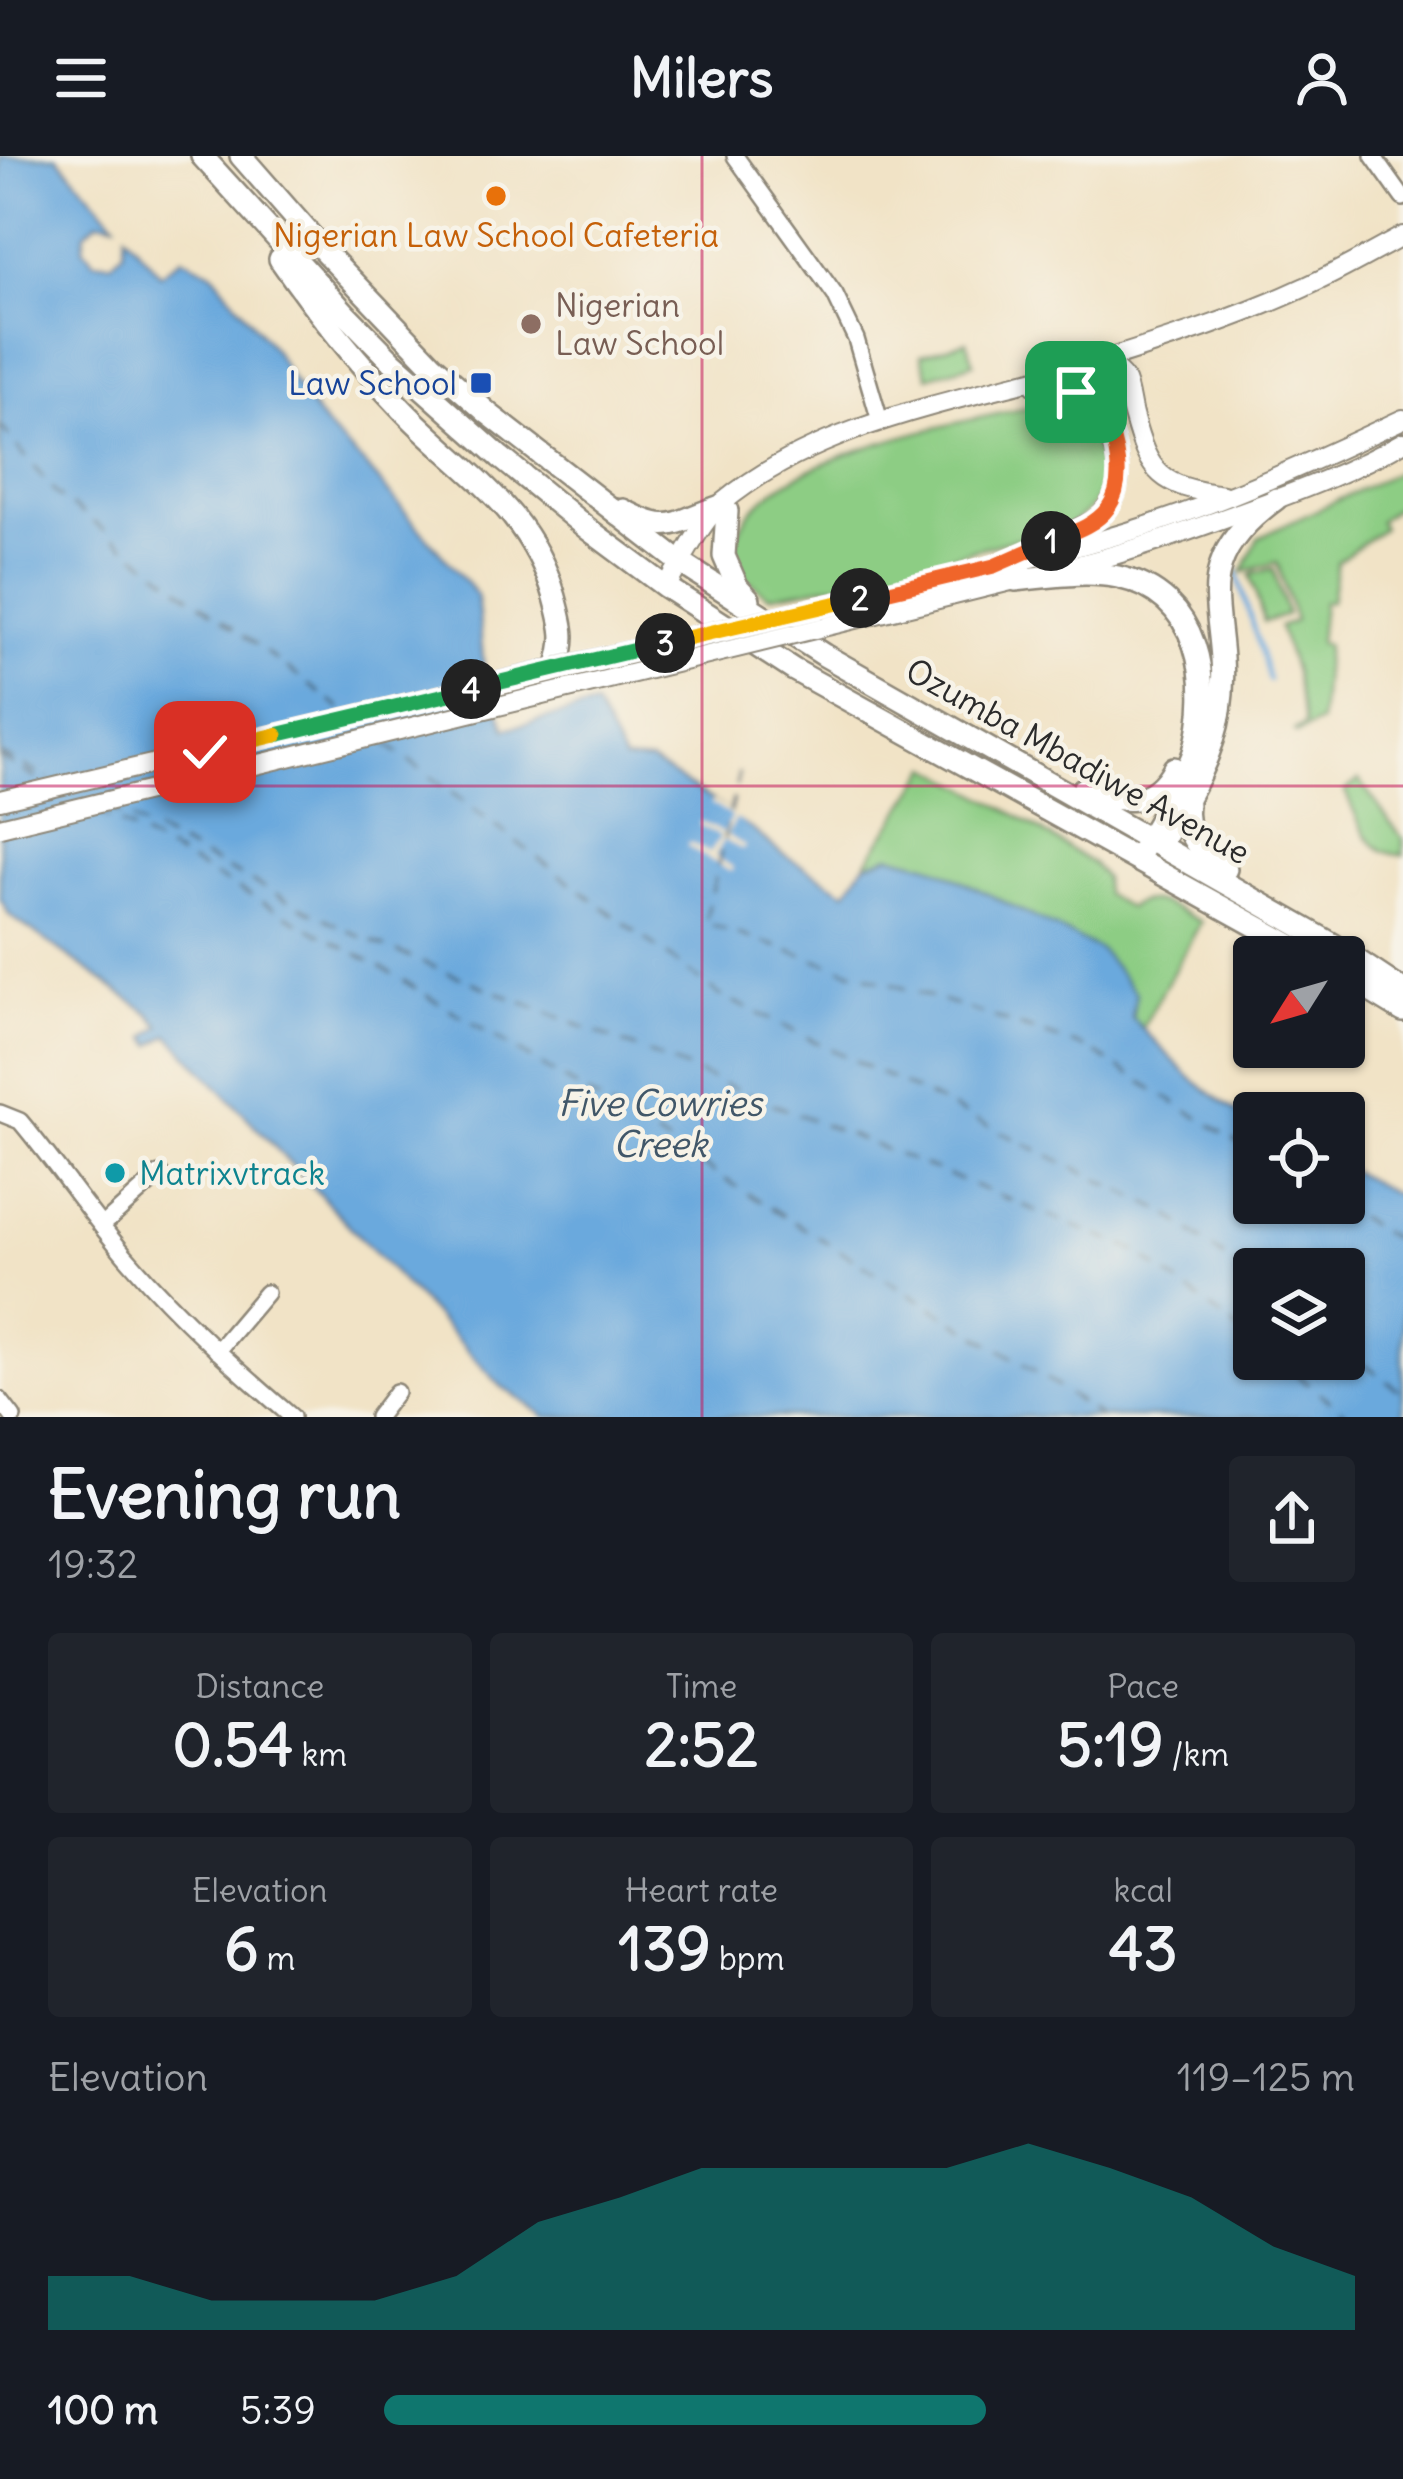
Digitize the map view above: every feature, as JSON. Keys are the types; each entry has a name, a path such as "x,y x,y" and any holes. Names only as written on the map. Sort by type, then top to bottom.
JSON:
{"highway":[{"name":"Ozumba Mbadiwe Avenue","path":"202,156 345,313 460,424 670,590 794,670 1274,936"},
{"name":"Ozumba Mbadiwe Avenue","path":"242,156 326,254 433,365 686,567 770,622 1318,936"},
{"path":"235,194 355,358 404,411 503,502 533,544 551,584 565,641 557,668"},
{"path":"583,489 634,516 664,525 726,505 724,556 729,572 770,622"},
{"path":"1142,862 1188,796 1215,735 1223,672 1216,589 1227,546 1276,499"},
{"path":"1015,580 1086,574 1120,578 1159,597 1187,628 1200,660 1204,694 1193,752 1154,842"},
{"path":"1036,775 1111,799 1140,798 1166,782 1196,732"},
{"path":"1188,796 1187,830 1202,851 1322,936"},
{"name":"Ozumba Mbadiwe Avenue","path":"1365,966 1403,991"},
{"path":"1365,988 1403,1011"}],"main road":[{"path":"670,590 726,505 767,472 880,421 1018,385 1241,314 1306,287 1403,236"},
{"path":"0,827 922,593 994,566 1099,519 1114,497 1118,463 1096,389 1102,360"},
{"path":"1102,360 1123,377 1143,451 1157,470 1187,490 1229,496"},
{"path":"1018,385 1076,392 1103,415"},
{"path":"994,566 1151,525 1338,451 1403,419"},
{"path":"0,800 557,668 922,593 1015,580 1125,553 1276,499 1403,442"}],"street":[{"path":"735,156 836,295 856,339 880,421"},
{"path":"1373,156 1403,198"},
{"path":"0,1112 20,1120 131,1263 217,1352 292,1417"},
{"path":"102,1226 160,1174"},
{"path":"217,1352 266,1293"},
{"path":"377,1417 396,1392"},
{"path":"0,1400 13,1417"}],"green space":[{"path":"967,341 974,363 928,377 921,355"},
{"path":"1057,402 1082,417 1101,476 1097,500 1071,524 870,578 769,596 738,565 736,538 753,508 785,483 877,444"},
{"path":"1403,469 1403,503 1379,521 1383,528 1337,562 1331,601 1323,602 1319,643 1326,645 1320,722 1296,734 1305,725 1279,627 1295,621 1277,562 1243,572 1258,538"},
{"path":"1273,568 1287,615 1264,622 1250,575"},
{"path":"930,767 1093,864 1104,878 1105,894 1128,908 1155,902 1201,922 1142,1029 1131,1018 865,864"},
{"path":"1359,780 1403,839 1403,855 1380,849 1365,834 1345,791"}],"water":[{"name":"Five Cowries Creek","path":"0,156 57,156 115,222 98,221 85,233 83,248 94,261 111,263 123,252 125,234 160,274 182,258 212,272 328,429 477,595 484,670 506,729 595,706 624,761 651,762 731,812 781,853 846,892 865,864 890,855 930,865 1100,950 1136,993 1132,1018 1192,1079 1233,1109 1233,1224 1365,1224 1365,1179 1403,1198 1403,1417 546,1417 501,1386 169,1035 153,1045 147,1037 161,1026 149,1013 9,915 0,898"}],"pier":[{"path":"713,800 758,826 756,830 736,819 727,835 745,846 743,850 724,840 715,856 734,868 731,872 687,846 689,842 710,853 720,837 699,825 701,821 722,833 732,817 711,804"}],"waterway":[{"path":"1236,570 1269,680"}],"ferry route":[{"path":"0,425 56,494 341,709"},
{"path":"387,744 718,994 1165,1212 1233,1264"},
{"path":"0,754 50,779"},
{"path":"0,758 45,783"},
{"path":"739,772 705,923 1089,1049 1233,1139"},
{"path":"107,808 363,938 1136,1251 1233,1326"},
{"path":"96,811 388,971 1032,1369 1101,1417"},
{"path":"1365,1222 1403,1245"},
{"path":"1365,1364 1403,1393"},
{"path":"1303,1380 1351,1417"}],"place":[{"name":"Nigerian Law School Cafeteria","path":"496,196"},
{"name":"Nigerian Law School","path":"531,324"},
{"name":"Law School","path":"481,383"},
{"name":"Matrixvtrack","path":"115,1173"}],"route":[{"path":"205,752 994,566 1099,519 1114,497 1118,463 1103,415 1076,392"}]}
